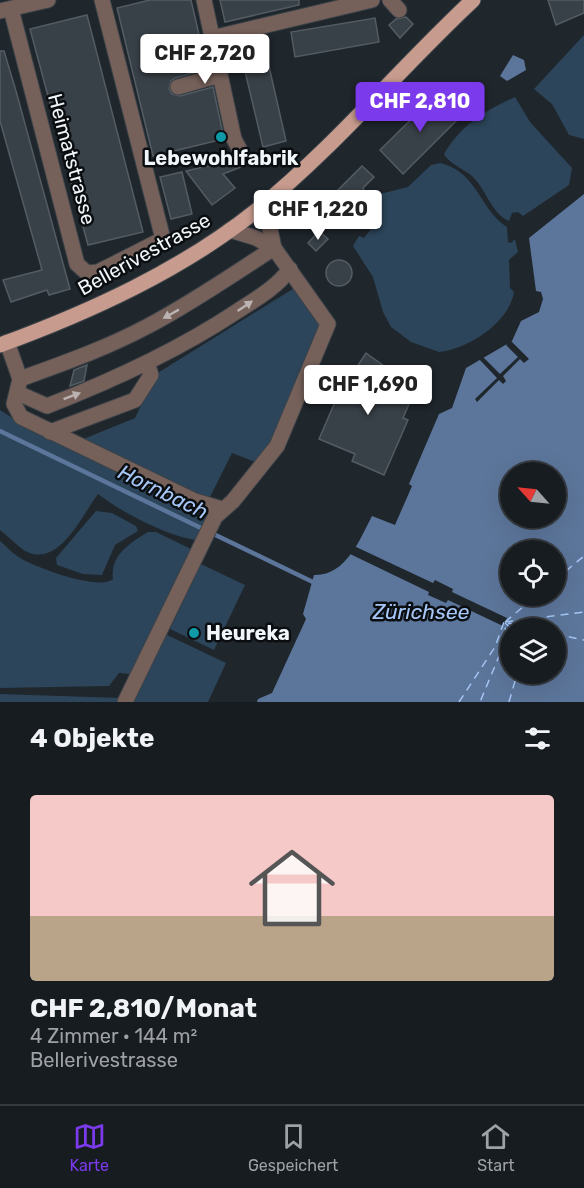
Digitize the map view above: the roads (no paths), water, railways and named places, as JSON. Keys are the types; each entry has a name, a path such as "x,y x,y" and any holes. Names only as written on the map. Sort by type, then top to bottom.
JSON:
{"main road":[{"name":"Bellerivestrasse","path":"4,343 90,309 181,261 230,230 271,199 473,0"}],"street":[{"path":"6,10 48,0"},
{"name":"Heimatstrasse","path":"6,10 77,264 87,273 98,272 163,238 102,0"},
{"path":"204,0 234,139 243,156"},
{"path":"212,38 372,0"},
{"path":"178,87 220,75"},
{"path":"271,199 270,229 274,248"},
{"path":"125,702 218,513 233,501 277,446 327,324 274,248 256,238 230,230"},
{"path":"19,386 147,327 196,299 274,248"},
{"path":"19,386 47,406 147,363 193,339 270,289 279,283 290,269"},
{"path":"4,343 19,386 14,404 18,414 50,432 218,513"},
{"path":"50,432 135,400 151,375 147,363"}],"water":[{"path":"513,55 524,60 526,70 507,81 500,76"},
{"name":"Zürichsee","path":"584,194 584,702 257,702 258,699 272,693 306,619 303,614 314,575 325,574 343,563 357,545 372,516 395,525 412,486 409,484 439,414 452,408 466,368 512,341 521,321 539,312 543,299 541,292 536,291 529,238"}],"waterway":[{"name":"Hornbach","path":"0,431 317,584"}],"place":[{"name":"Lebewohlfabrik","path":"221,137"},
{"name":"Heureka","path":"194,633"}]}
